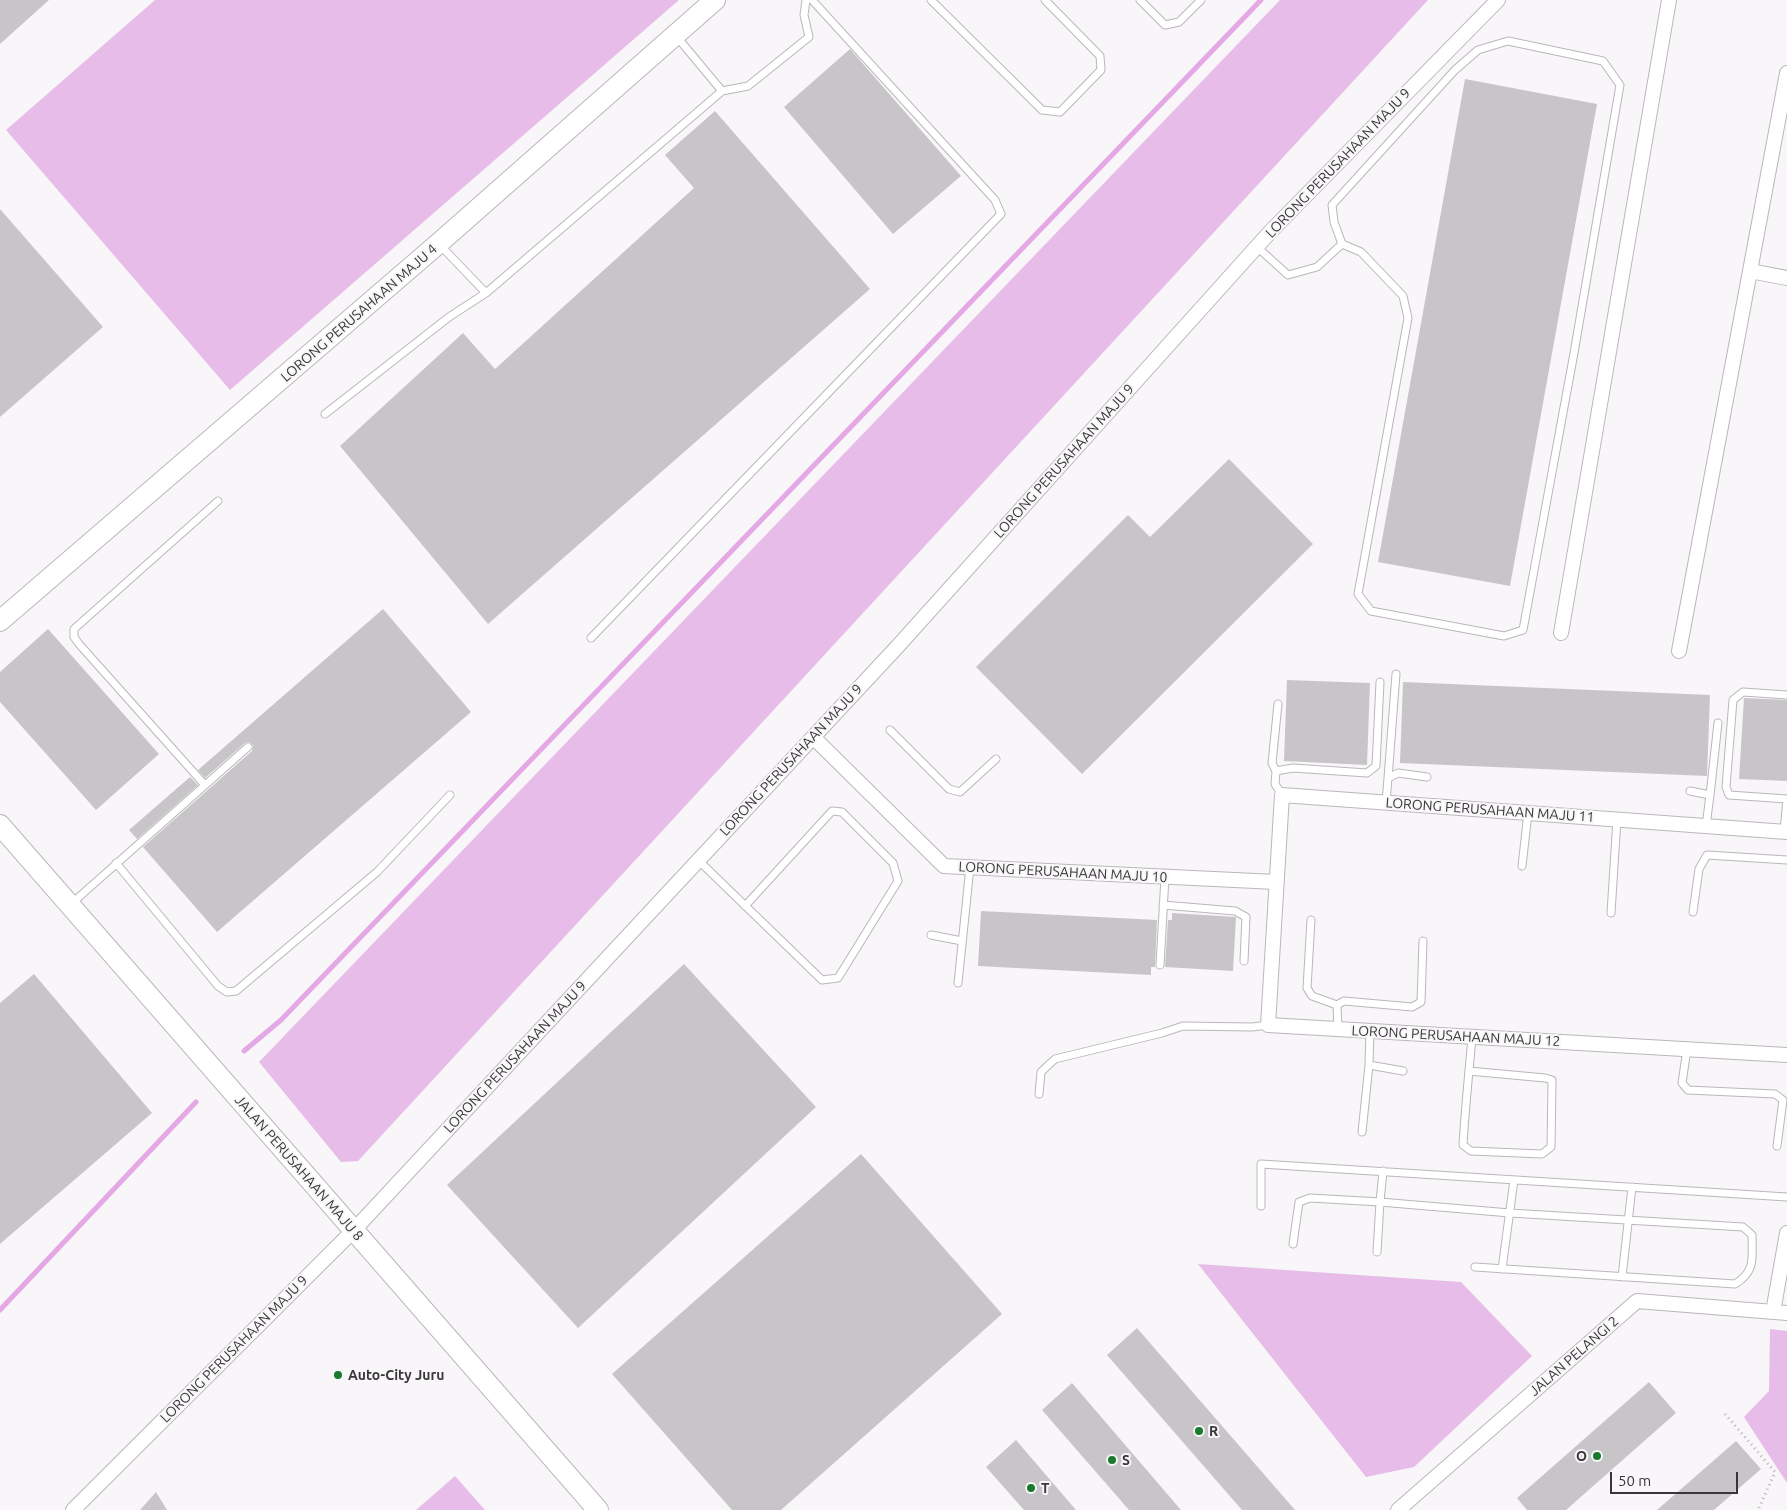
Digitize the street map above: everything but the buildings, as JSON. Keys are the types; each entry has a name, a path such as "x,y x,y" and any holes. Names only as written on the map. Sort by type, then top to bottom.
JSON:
{"street":[{"name":"LORONG PERUSAHAAN MAJU 4","path":"0,622 439,243 715,0"},
{"name":"LORONG PERUSAHAAN MAJU 9","path":"73,1510 354,1230 813,737 1257,247 1498,0"},
{"path":"1561,633 1669,0"},
{"path":"1679,651 1787,73"},
{"path":"1750,271 1787,278"},
{"name":"LORONG PERUSAHAAN MAJU 10","path":"813,737 944,866 1276,882"},
{"path":"1268,1025 1282,794"},
{"name":"LORONG PERUSAHAAN MAJU 11","path":"1282,794 1786,831"},
{"name":"JALAN PERUSAHAAN MAJU 8","path":"0,825 598,1510"},
{"name":"LORONG PERUSAHAAN MAJU 12","path":"1268,1025 1787,1055"},
{"path":"1773,1312 1787,1233"},
{"name":"JALAN PELANGI 2","path":"1398,1510 1637,1301 1787,1313"}],"lane":[{"path":"325,414 449,317 486,293 722,91 748,86 809,37 804,16 806,0"},
{"path":"591,638 1001,214 994,200 812,0"},
{"path":"931,0 1042,110 1060,112 1101,70 1100,56 1045,0"},
{"path":"1140,0 1166,25 1179,22 1201,0"},
{"path":"675,35 722,91"},
{"path":"1508,41 1603,61 1620,85 1574,353 1523,630 1504,636 1371,611 1358,594 1408,318 1404,296 1361,252 1342,244 1334,222 1332,205 1455,70 1478,50 1508,41"},
{"path":"439,243 486,293"},
{"path":"1257,247 1288,275 1317,267 1342,244"},
{"path":"204,784 79,644 74,629 218,501"},
{"path":"1386,802 1396,674"},
{"path":"1276,771 1293,768 1367,773 1376,766 1380,682"},
{"path":"1786,831 1787,798 1729,795 1726,787 1733,700 1743,692 1787,695"},
{"path":"1278,704 1272,763 1276,771 1275,784 1282,794"},
{"path":"1706,826 1718,723"},
{"path":"890,730 949,789 960,792 996,759"},
{"path":"70,905 204,784 248,747"},
{"path":"1388,778 1398,773 1427,777"},
{"path":"1690,791 1710,794"},
{"path":"116,863 218,986 227,992 236,991 377,872 450,795"},
{"path":"698,860 745,906 822,980 838,978 898,881 893,863 842,812 832,811 745,906"},
{"path":"1522,866 1528,813"},
{"path":"1611,913 1617,819"},
{"path":"1693,912 1700,869 1707,855 1787,860"},
{"path":"958,983 970,867"},
{"path":"1160,965 1165,877"},
{"path":"1163,905 1235,911 1246,917 1244,960"},
{"path":"1311,920 1307,988 1312,996 1337,1005"},
{"path":"931,935 962,941"},
{"path":"1337,1005 1344,1000 1412,1007 1421,1002 1424,941"},
{"path":"1337,1005 1338,1030"},
{"path":"1039,1094 1041,1072 1055,1060 1183,1026 1252,1027 1268,1025"},
{"path":"1362,1132 1369,1065 1370,1031"},
{"path":"1469,1071 1552,1080 1551,1147 1542,1154 1471,1151 1463,1145 1469,1071 1472,1037"},
{"path":"1687,1049 1682,1084 1688,1090 1775,1094 1783,1100 1777,1146"},
{"path":"1369,1065 1404,1071"},
{"path":"1261,1206 1261,1164 1787,1197"},
{"path":"1378,1252 1380,1202 1384,1171"},
{"path":"1502,1269 1514,1180"},
{"path":"1622,1277 1632,1187"},
{"path":"1293,1244 1299,1202 1310,1198 1510,1213 1743,1227 1752,1235 1751,1267 1745,1278 1735,1284 1476,1267"}],"path":[{"path":"1725,1414 1776,1472 1758,1510"}],"shaded area":[{"path":"155,0 679,0 230,390 6,130"},
{"path":"1280,0 1428,0 358,1161 341,1162 259,1062"},
{"path":"1198,1264 1461,1282 1532,1356 1414,1467 1366,1477"},
{"path":"1770,1329 1787,1331 1787,1483 1744,1417 1769,1391"},
{"path":"455,1476 485,1510 416,1510"}],"waterway":[{"path":"244,1051 281,1020 1261,0"},
{"path":"0,1310 196,1102"}],"place":[{"name":"Auto-City Juru","path":"338,1375"},
{"name":"R","path":"1199,1431"},
{"name":"O","path":"1597,1456"},
{"name":"S","path":"1112,1460"},
{"name":"T","path":"1031,1488"}]}
